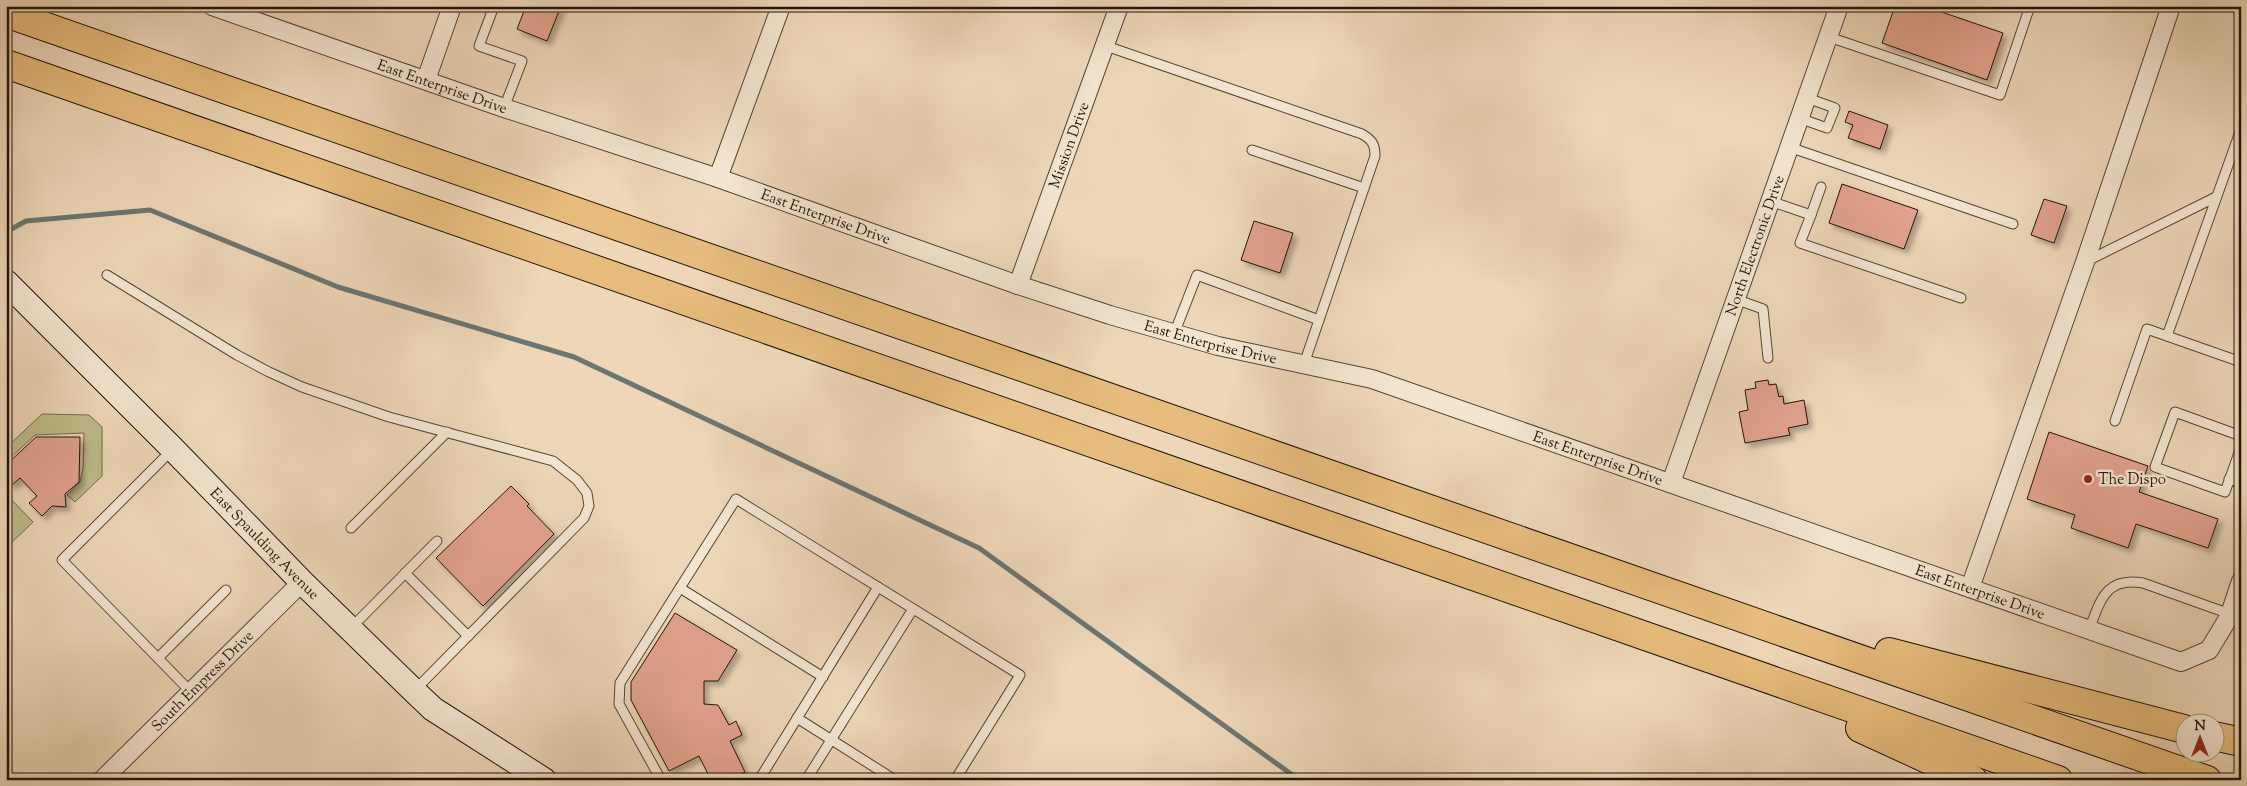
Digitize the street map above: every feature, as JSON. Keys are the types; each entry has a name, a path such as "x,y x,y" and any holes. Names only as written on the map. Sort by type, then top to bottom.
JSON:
{"highway":[{"path":"6,13 2207,780"},
{"path":"6,64 2058,780"},
{"path":"1692,601 2174,726"},
{"path":"1711,659 1973,780"},
{"path":"2224,738 2241,742"}],"street":[{"name":"East Enterprise Drive","path":"212,6 247,12 504,108 718,178 1018,285 1218,346 1372,379 2181,662 2209,650 2230,614"},
{"path":"426,80 452,6"},
{"path":"718,178 782,6"},
{"name":"Mission Drive","path":"1018,285 1120,6"},
{"name":"North Electronic Drive","path":"1671,483 1840,6"},
{"path":"1970,588 2085,262 2172,6"},
{"name":"East Spaulding Avenue","path":"6,282 173,449 302,582 433,710 544,780"},
{"name":"South Empress Drive","path":"102,780 302,582"},
{"path":"2230,614 2241,582"}],"lane":[{"path":"494,6 479,46 522,61 504,108"},
{"path":"1829,37 2000,95 2030,6"},
{"path":"1106,46 1362,134 1372,141 1376,147 1376,156 1304,364"},
{"path":"1799,118 1827,128 1835,108 1807,98"},
{"path":"2167,336 2241,129"},
{"path":"1789,147 2013,224"},
{"path":"1252,150 1364,188"},
{"path":"1821,187 1800,243 1961,298"},
{"path":"2085,262 2216,198"},
{"path":"1770,201 1811,215"},
{"path":"107,275 269,372 302,387 389,417 553,461 577,480 587,493 589,506 584,518 414,691"},
{"path":"1174,334 1197,275 1319,320"},
{"path":"1735,299 1763,309 1768,358"},
{"path":"2115,421 2147,329 2241,362"},
{"path":"2241,436 2174,412 2155,467 2225,492 2241,447"},
{"path":"351,528 447,432"},
{"path":"173,449 62,560 191,692"},
{"path":"2229,479 2241,483"},
{"path":"660,780 619,704 620,683 736,499 1020,676 955,780"},
{"path":"350,629 437,541"},
{"path":"405,573 468,636"},
{"path":"2089,630 2103,594 2111,587 2132,581 2143,582 2230,614"},
{"path":"680,588 822,677"},
{"path":"759,780 878,588"},
{"path":"158,658 226,590"},
{"path":"806,780 913,609"},
{"path":"797,718 895,780"}],"green space":[{"path":"42,414 89,415 102,427 102,476 75,502 67,495 80,482 83,468 84,433 35,435 6,462 6,448"},
{"path":"6,494 33,522 8,546 6,543"}],"building":[{"path":"526,6 561,6 547,41 517,29"},
{"path":"1895,6 1924,6 2003,33 1987,80 1882,43"},
{"path":"1849,111 1888,125 1880,149 1848,138 1853,125 1845,122"},
{"path":"1842,184 1918,210 1904,249 1829,223"},
{"path":"2044,199 2067,206 2054,243 2031,235"},
{"path":"1254,221 1293,233 1280,273 1241,260"},
{"path":"1768,380 1769,385 1776,384 1779,397 1783,396 1784,404 1804,400 1808,424 1788,428 1790,435 1745,443 1739,412 1748,410 1745,390 1756,388 1755,382"},
{"name":"The Dispo","path":"2049,432 2148,466 2139,492 2218,519 2208,548 2136,524 2128,548 2071,528 2075,515 2027,499"},
{"path":"36,437 80,437 79,482 65,494 66,507 52,506 42,516 29,503 37,496 20,478 12,485 6,480 6,465"},
{"path":"511,486 554,534 483,606 436,558"},
{"path":"675,613 737,650 718,681 704,681 704,704 718,705 729,725 736,721 742,735 730,741 745,772 731,780 711,780 699,756 669,771 631,700 631,682"}],"waterway":[{"path":"6,232 26,221 150,210 338,287 574,357 979,548 1291,774 1302,780"}],"place":[{"name":"The Dispo","path":"2088,479"}]}
